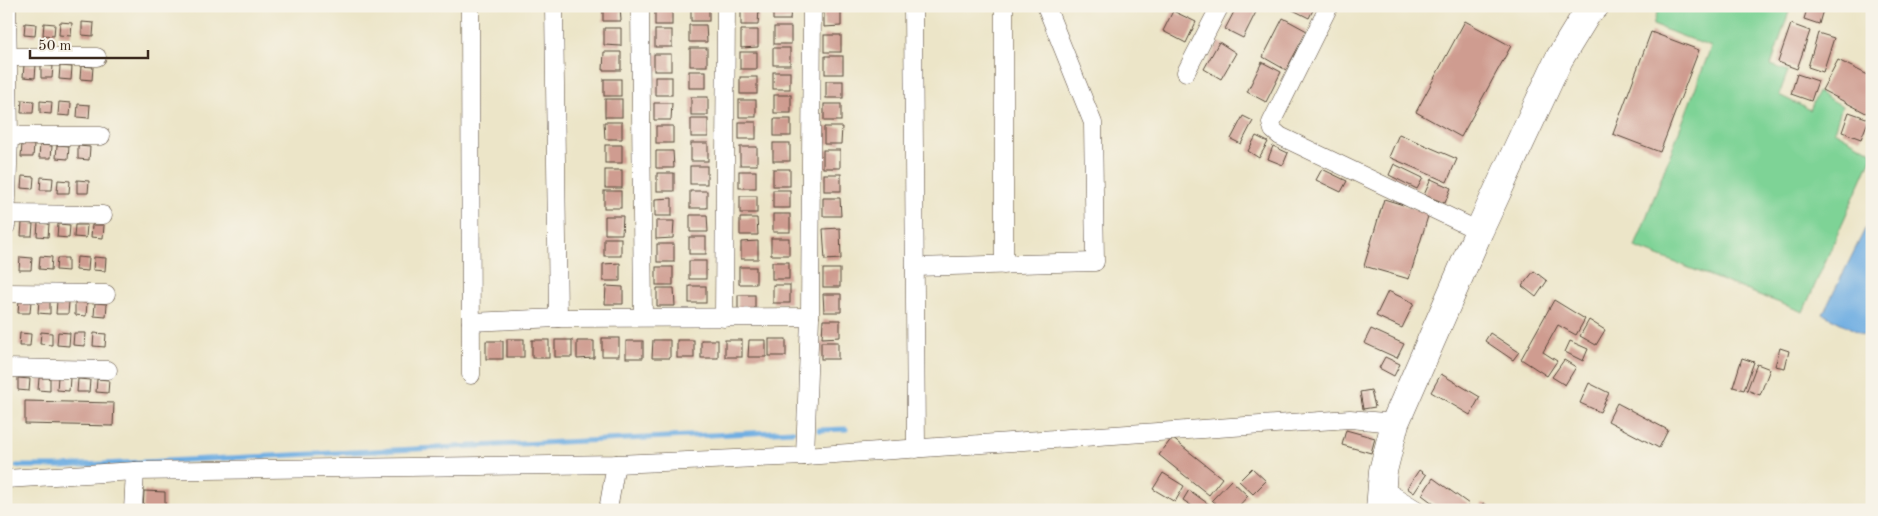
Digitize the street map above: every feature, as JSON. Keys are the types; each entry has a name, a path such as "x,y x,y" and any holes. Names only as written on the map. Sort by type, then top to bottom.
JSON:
{"main road":[{"path":"1380,499 1395,423 1479,231 1559,59 1589,10 1595,6"}],"street":[{"path":"6,226 7,6"},
{"path":"470,6 471,375"},
{"path":"554,6 558,318"},
{"path":"640,6 643,317"},
{"path":"724,318 726,6"},
{"path":"805,456 810,317 812,6"},
{"path":"913,6 916,449"},
{"path":"1004,6 1004,265"},
{"path":"915,268 1095,262 1093,123 1046,6"},
{"path":"1186,72 1220,6"},
{"path":"1329,6 1271,123 1272,130 1280,136 1479,231"},
{"path":"7,57 97,57"},
{"path":"7,136 101,136"},
{"path":"6,214 103,215"},
{"path":"6,293 106,294"},
{"path":"471,322 558,318 810,317"},
{"path":"6,368 108,370"},
{"path":"6,479 135,471 616,464 805,456 1350,420 1395,423"},
{"path":"608,510 616,464"},
{"path":"133,510 135,471"},
{"path":"1380,499 1416,510"}],"green space":[{"path":"1659,6 1791,6 1771,65 1788,71 1779,95 1810,110 1818,92 1842,106 1834,131 1872,152 1872,156 1803,312 1635,247 1711,47 1653,25"}],"water":[{"path":"1872,215 1872,339 1823,314"}],"building":[{"path":"603,6 620,6 621,21 603,21"},
{"path":"691,6 709,6 709,21 691,21"},
{"path":"773,6 791,6 790,20 773,20"},
{"path":"1188,6 1204,6 1201,12"},
{"path":"1237,6 1254,6 1258,8 1243,38 1225,29"},
{"path":"1285,6 1315,6 1309,18"},
{"path":"1808,6 1824,6 1819,24 1804,19"},
{"path":"655,8 672,8 672,25 655,25"},
{"path":"741,8 759,8 758,25 741,25"},
{"path":"824,9 841,9 841,26 824,27"},
{"path":"1173,11 1196,22 1186,43 1163,31"},
{"path":"1283,18 1307,31 1286,70 1263,57"},
{"path":"1465,21 1511,46 1461,137 1416,112"},
{"path":"60,22 72,23 71,36 59,35"},
{"path":"82,22 94,23 93,36 82,35"},
{"path":"25,23 36,24 35,36 24,35"},
{"path":"44,23 55,24 54,36 43,35"},
{"path":"1791,24 1810,31 1797,69 1778,62"},
{"path":"689,25 706,25 707,42 689,42"},
{"path":"774,27 791,27 791,44 774,44"},
{"path":"604,28 621,28 621,46 604,45"},
{"path":"655,30 672,30 672,47 655,47"},
{"path":"741,30 758,30 758,47 741,48"},
{"path":"1651,32 1699,50 1660,152 1613,134"},
{"path":"1818,33 1834,38 1823,72 1808,67"},
{"path":"824,35 841,35 841,52 824,52"},
{"path":"1219,42 1236,53 1221,79 1204,69"},
{"path":"690,48 707,48 707,66 690,66"},
{"path":"773,48 790,48 790,65 773,65"},
{"path":"604,52 621,52 621,70 603,70"},
{"path":"740,52 757,52 757,69 740,69"},
{"path":"654,54 671,54 671,71 654,71"},
{"path":"825,56 843,56 843,74 825,74"},
{"path":"1838,60 1872,77 1872,102 1866,113 1822,90"},
{"path":"1262,62 1281,72 1266,102 1247,92"},
{"path":"24,65 36,65 35,78 23,77"},
{"path":"41,65 53,66 52,78 41,78"},
{"path":"60,66 72,67 71,80 59,79"},
{"path":"81,66 93,67 92,80 80,79"},
{"path":"689,71 706,71 706,88 689,88"},
{"path":"773,72 790,72 790,89 773,89"},
{"path":"1797,74 1818,81 1811,101 1791,94"},
{"path":"655,77 672,77 672,95 655,95"},
{"path":"740,77 757,77 757,94 740,94"},
{"path":"604,79 621,79 621,96 604,96"},
{"path":"826,81 843,81 843,98 826,98"},
{"path":"774,95 791,95 791,113 774,113"},
{"path":"691,97 708,97 708,115 691,115"},
{"path":"605,99 622,99 622,117 605,117"},
{"path":"22,100 34,101 33,113 21,113"},
{"path":"739,100 756,100 756,117 739,117"},
{"path":"40,101 52,102 51,114 40,113"},
{"path":"59,102 71,103 70,116 58,115"},
{"path":"654,103 672,103 671,120 654,120"},
{"path":"78,104 90,105 89,118 77,117"},
{"path":"824,104 841,104 841,121 824,121"},
{"path":"1849,112 1869,119 1861,139 1842,132"},
{"path":"1243,116 1253,121 1241,144 1231,139"},
{"path":"691,119 708,119 708,137 691,137"},
{"path":"774,119 791,119 791,136 774,136"},
{"path":"604,122 622,122 622,139 605,139"},
{"path":"739,122 756,122 756,139 739,139"},
{"path":"656,126 673,126 673,143 656,143"},
{"path":"824,127 842,127 841,144 824,144"},
{"path":"1399,134 1457,159 1447,182 1389,157"},
{"path":"1256,136 1268,142 1259,158 1248,151"},
{"path":"691,143 708,143 708,161 691,161"},
{"path":"773,143 790,143 790,161 773,161"},
{"path":"22,144 34,145 33,157 21,157"},
{"path":"40,145 52,146 51,158 39,158"},
{"path":"57,145 69,146 68,159 56,158"},
{"path":"605,145 622,145 622,163 605,163"},
{"path":"78,146 90,147 89,160 78,159"},
{"path":"1273,146 1288,153 1283,165 1268,159"},
{"path":"740,147 757,147 757,165 740,165"},
{"path":"823,150 840,150 840,168 823,168"},
{"path":"656,151 673,151 674,168 656,168"},
{"path":"1394,164 1423,178 1417,189 1389,175"},
{"path":"690,166 707,166 707,184 690,184"},
{"path":"773,169 790,169 790,186 773,186"},
{"path":"1322,169 1347,181 1341,192 1316,180"},
{"path":"605,170 622,170 622,188 605,188"},
{"path":"739,171 756,171 756,188 739,188"},
{"path":"657,173 674,173 674,191 657,191"},
{"path":"824,174 841,174 841,191 824,191"},
{"path":"22,176 34,177 33,189 21,188"},
{"path":"41,177 53,178 52,190 40,190"},
{"path":"1431,179 1451,188 1445,203 1424,195"},
{"path":"58,180 70,181 69,193 57,193"},
{"path":"77,180 89,181 88,193 77,193"},
{"path":"773,190 790,190 790,208 773,208"},
{"path":"604,191 621,191 621,208 604,208"},
{"path":"690,191 707,191 707,208 690,208"},
{"path":"740,196 757,196 757,213 740,213"},
{"path":"672,198 672,216 655,216 655,199"},
{"path":"823,198 840,198 841,216 823,216"},
{"path":"1384,199 1429,213 1409,279 1364,266"},
{"path":"773,214 790,214 790,232 773,232"},
{"path":"690,215 707,215 708,232 690,232"},
{"path":"605,216 623,216 622,234 605,234"},
{"path":"740,218 757,218 758,235 740,235"},
{"path":"656,221 674,221 673,238 656,239"},
{"path":"22,223 33,224 32,236 21,236"},
{"path":"38,223 49,224 48,237 37,236"},
{"path":"58,224 70,225 69,238 57,237"},
{"path":"75,225 87,225 86,238 74,237"},
{"path":"92,225 104,225 103,238 91,237"},
{"path":"840,228 841,259 825,260 823,229"},
{"path":"689,237 706,237 706,254 689,254"},
{"path":"604,238 621,238 621,256 604,256"},
{"path":"771,238 789,238 789,255 771,255"},
{"path":"758,241 758,259 741,259 741,242"},
{"path":"657,244 674,244 674,262 657,262"},
{"path":"40,256 52,257 51,270 39,269"},
{"path":"20,257 32,258 31,270 19,270"},
{"path":"77,257 89,258 88,271 76,270"},
{"path":"94,257 106,258 105,271 93,270"},
{"path":"57,258 68,258 68,271 56,270"},
{"path":"689,261 706,261 706,279 689,279"},
{"path":"772,262 789,262 789,279 772,279"},
{"path":"620,263 620,281 603,281 603,264"},
{"path":"656,267 673,267 673,285 656,285"},
{"path":"739,267 756,267 756,284 739,284"},
{"path":"823,269 840,269 840,287 823,287"},
{"path":"1534,271 1547,281 1536,297 1522,286"},
{"path":"773,285 790,285 790,303 773,303"},
{"path":"606,286 623,287 623,304 605,304"},
{"path":"689,286 706,286 706,303 689,303"},
{"path":"657,288 674,288 675,306 657,306"},
{"path":"1388,291 1414,303 1402,328 1376,316"},
{"path":"823,294 841,294 841,312 824,312"},
{"path":"738,295 755,295 755,312 738,312"},
{"path":"19,300 31,301 30,313 18,313"},
{"path":"39,300 50,301 50,314 38,313"},
{"path":"1554,300 1585,319 1576,335 1558,325 1543,352 1557,361 1547,376 1521,359"},
{"path":"57,301 69,302 68,314 56,314"},
{"path":"75,302 87,303 86,316 75,315"},
{"path":"95,303 107,304 106,317 94,316"},
{"path":"823,320 840,320 840,337 822,338"},
{"path":"1589,320 1605,330 1596,345 1580,336"},
{"path":"1371,329 1404,344 1397,358 1364,343"},
{"path":"41,332 52,333 52,345 40,344"},
{"path":"58,332 70,333 69,346 57,345"},
{"path":"20,333 31,334 30,346 19,346"},
{"path":"74,333 86,333 85,346 73,345"},
{"path":"94,333 106,334 105,347 93,346"},
{"path":"1490,333 1519,352 1513,360 1485,341"},
{"path":"602,338 619,338 619,356 602,356"},
{"path":"507,339 524,339 524,357 507,357"},
{"path":"769,339 786,339 786,356 769,356"},
{"path":"532,340 549,340 549,358 532,358"},
{"path":"555,340 572,340 572,357 555,357"},
{"path":"653,340 670,340 670,358 652,358"},
{"path":"677,340 694,340 694,358 677,358"},
{"path":"701,340 718,340 718,358 701,358"},
{"path":"725,340 742,340 742,357 725,357"},
{"path":"749,340 766,340 766,357 748,357"},
{"path":"486,341 503,341 503,359 486,359"},
{"path":"577,341 594,341 594,358 577,359"},
{"path":"626,341 643,341 643,358 626,358"},
{"path":"1570,341 1588,349 1583,361 1565,352"},
{"path":"821,342 838,342 838,359 821,359"},
{"path":"1780,348 1789,351 1785,368 1775,366"},
{"path":"1385,357 1400,364 1394,376 1379,368"},
{"path":"1742,358 1754,362 1744,390 1733,387"},
{"path":"1564,360 1576,367 1565,385 1552,377"},
{"path":"1757,364 1770,369 1760,395 1747,390"},
{"path":"1441,374 1480,397 1470,415 1431,392"},
{"path":"58,377 70,378 69,391 57,390"},
{"path":"18,378 30,379 29,391 18,390"},
{"path":"39,378 50,378 50,391 38,390"},
{"path":"78,379 90,380 89,392 77,392"},
{"path":"97,379 109,380 108,393 96,392"},
{"path":"1589,383 1609,393 1600,412 1580,403"},
{"path":"1371,390 1375,407 1363,409 1360,392"},
{"path":"25,401 114,403 113,426 25,424"},
{"path":"1617,403 1668,430 1659,448 1608,421"},
{"path":"1346,430 1375,438 1371,453 1342,445"},
{"path":"1172,438 1222,478 1209,495 1159,455"},
{"path":"1252,468 1266,481 1253,494 1239,481"},
{"path":"1419,470 1426,475 1414,493 1407,488"},
{"path":"1163,473 1184,486 1175,502 1153,489"},
{"path":"1433,478 1469,504 1464,510 1442,510 1422,495"},
{"path":"1231,480 1248,496 1235,510 1223,510 1212,500"},
{"path":"1189,490 1214,508 1213,510 1198,510 1183,500"},
{"path":"144,491 165,492 165,510 143,510"},
{"path":"1483,503 1495,510 1479,510"}],"waterway":[{"path":"819,430 846,429"},
{"path":"17,466 60,466 793,431"}]}
